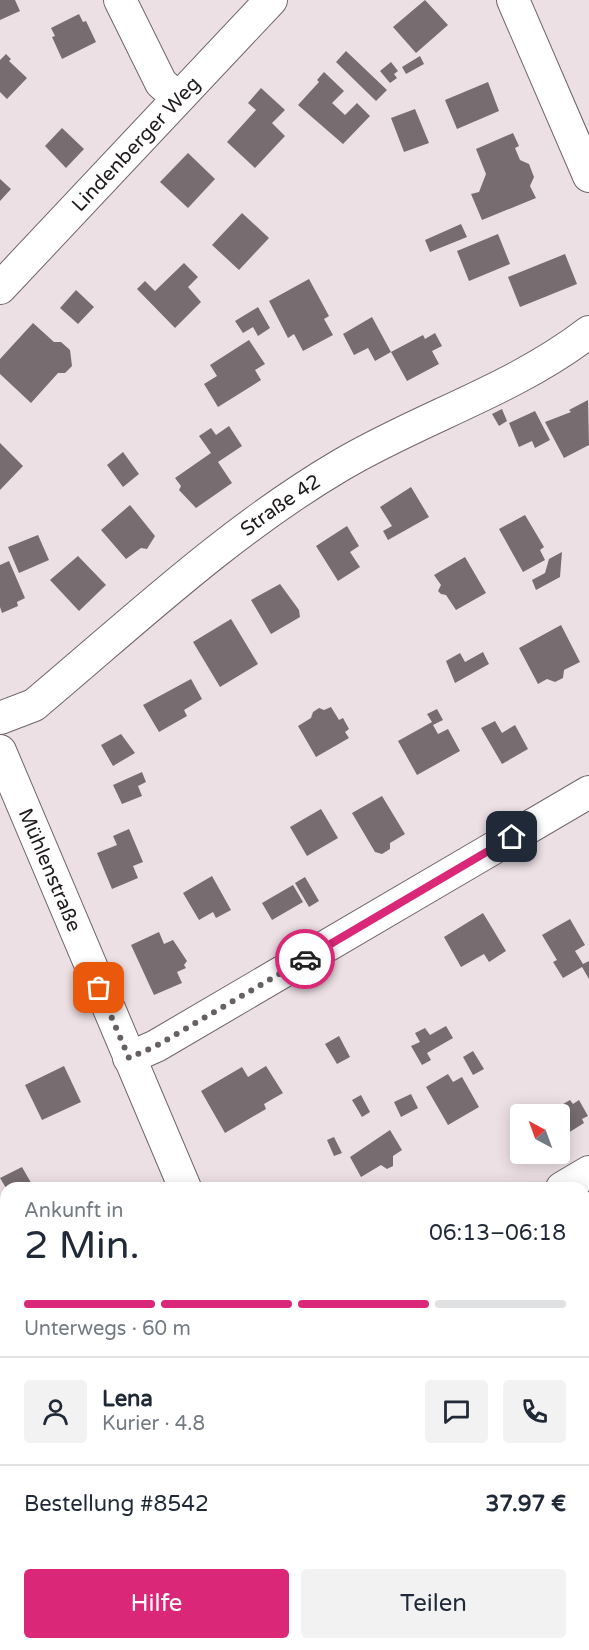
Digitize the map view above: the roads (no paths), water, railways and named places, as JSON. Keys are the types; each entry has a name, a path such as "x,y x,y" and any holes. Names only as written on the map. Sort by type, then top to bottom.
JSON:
{"street":[{"path":"120,0 161,83 178,98"},
{"name":"Lindenberger Weg","path":"0,288 271,0"},
{"path":"513,0 589,176"},
{"name":"Straße 42","path":"0,718 34,705 236,534 342,464 555,358 589,332"},
{"name":"Mühlenstraße","path":"0,751 182,1182"},
{"path":"129,1058 156,1046 589,792"},
{"path":"572,1182 589,1172"}]}
